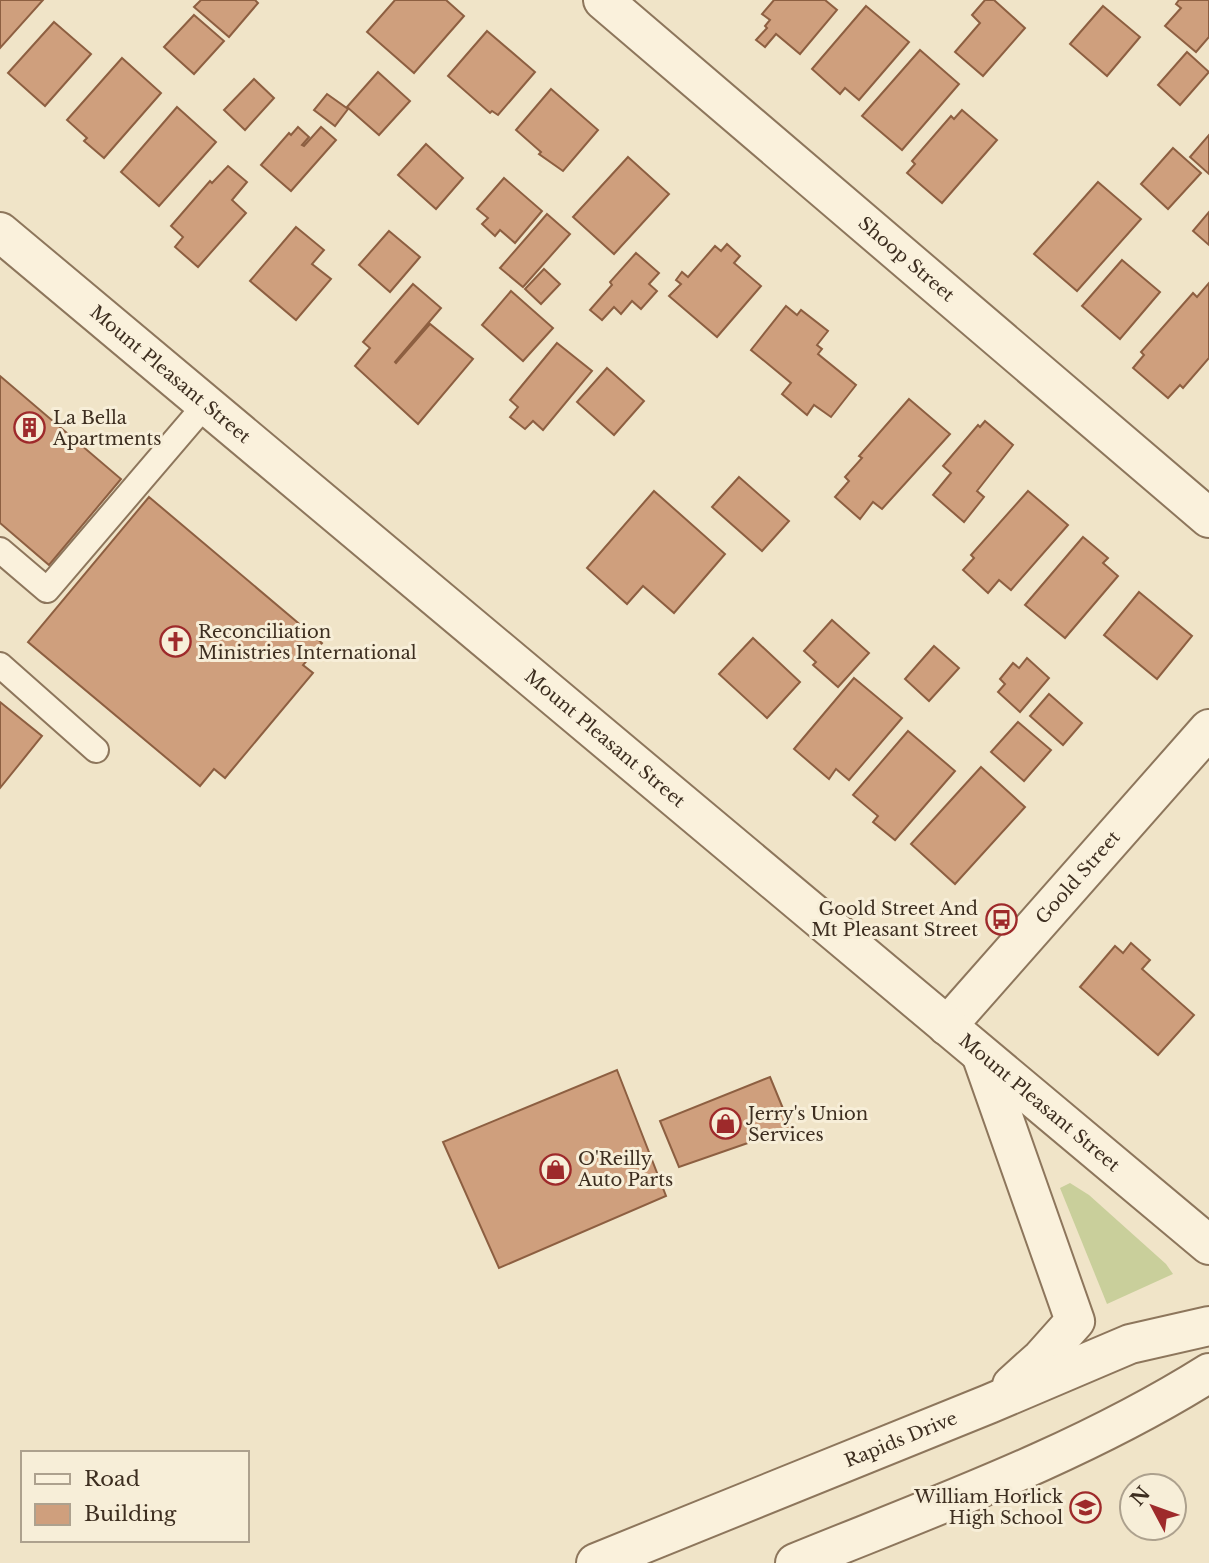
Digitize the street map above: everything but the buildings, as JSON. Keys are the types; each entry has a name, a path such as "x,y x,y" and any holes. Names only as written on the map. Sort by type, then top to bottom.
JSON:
{"street":[{"name":"Shoop Street","path":"603,0 1209,518"},
{"name":"Mount Pleasant Street","path":"0,232 1209,1245"},
{"name":"Goold Street","path":"947,1026 1209,729"},
{"path":"981,1055 1075,1321 1042,1357 989,1404"},
{"name":"Rapids Drive","path":"596,1563 1130,1344 1209,1326"},
{"path":"795,1563 1017,1473 1156,1406 1209,1373"}],"lane":[{"path":"0,550 47,590 206,404"},
{"path":"0,665 96,750"}],"green space":[{"path":"1070,1183 1089,1195 1166,1264 1173,1274 1107,1304 1060,1188"}],"place":[{"name":"La Bella Apartments","path":"30,428"},
{"name":"Reconciliation Ministries International","path":"175,642"},
{"name":"Goold Street And Mt Pleasant Street","path":"1001,919"},
{"name":"Jerry's Union Services","path":"725,1124"},
{"name":"O'Reilly Auto Parts","path":"555,1169"},
{"name":"William Horlick High School","path":"1086,1507"}]}
